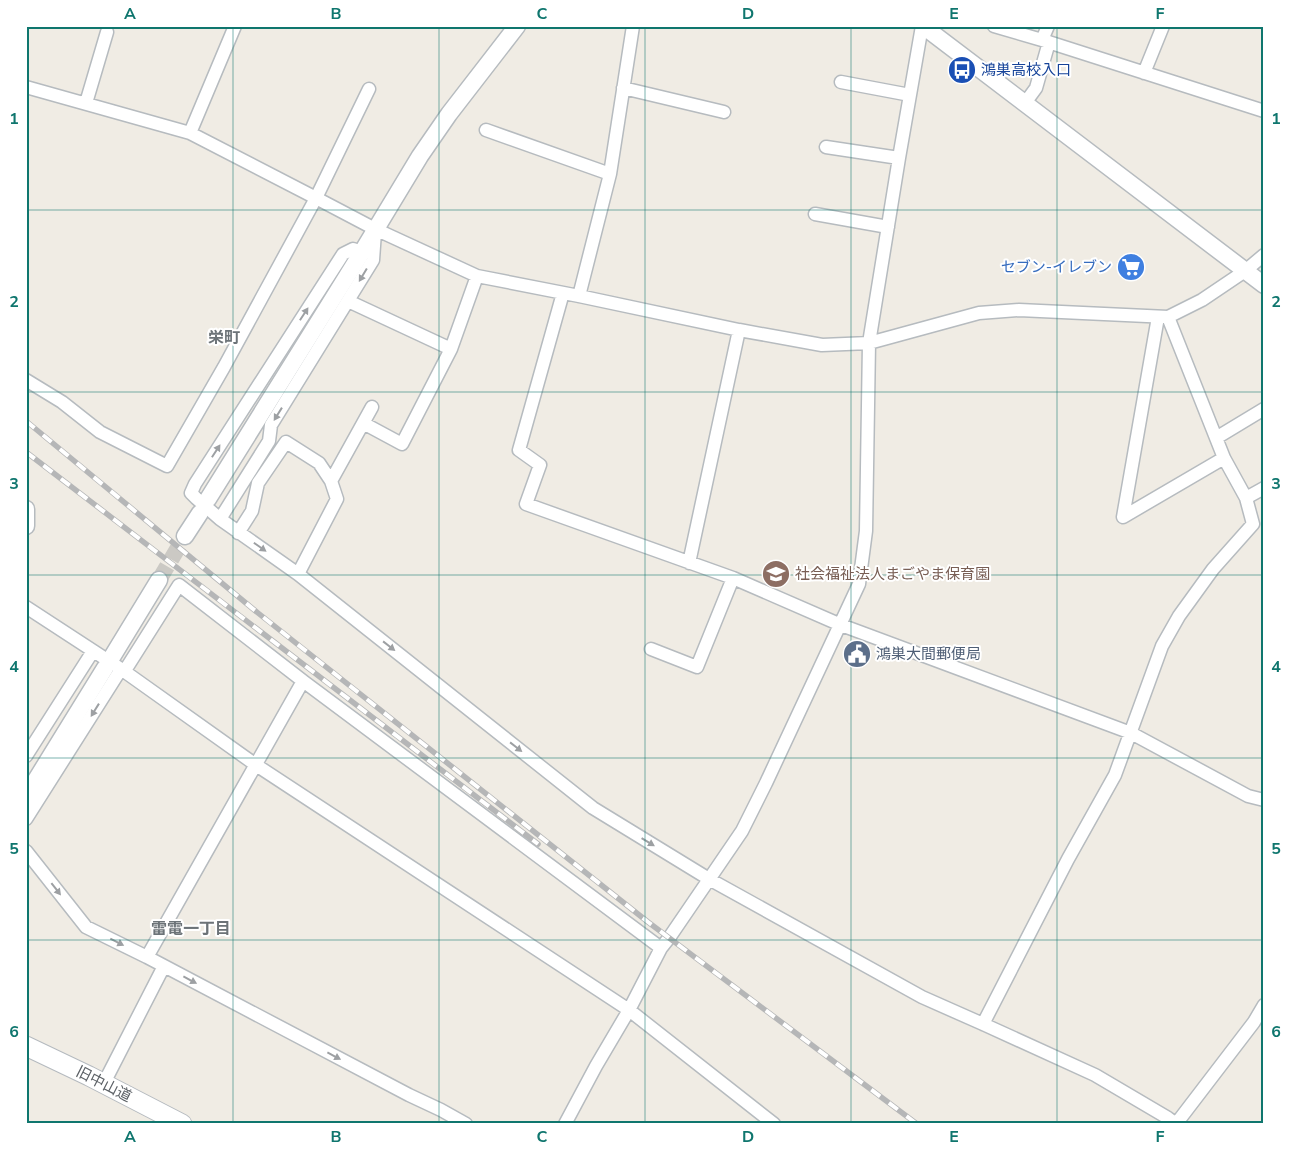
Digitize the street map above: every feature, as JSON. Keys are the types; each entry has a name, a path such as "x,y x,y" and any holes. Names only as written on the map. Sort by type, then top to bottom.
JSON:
{"main road":[{"name":"旧中山道","path":"26,1046 104,1083 182,1124"}],"street":[{"path":"190,133 235,26"},
{"path":"185,536 420,156 449,114 517,26"},
{"path":"579,296 610,174 633,26"},
{"path":"565,1124 629,1010 661,948 742,831 859,584 866,531 869,344 899,158 923,26 1264,285"},
{"path":"994,26 1262,109"},
{"path":"1025,103 1036,88 1048,26"},
{"path":"1144,73 1164,26"},
{"path":"86,104 107,32"},
{"path":"841,82 910,95"},
{"path":"623,88 724,112"},
{"path":"27,89 190,133 375,229 477,276 739,330 822,345 869,344 979,313 1019,310 1163,317 1202,300 1245,271 1264,255"},
{"path":"26,380 62,402 100,432 167,466 224,367 316,198 369,89"},
{"path":"486,130 610,174"},
{"path":"826,147 899,158"},
{"path":"815,214 888,227"},
{"path":"220,519 269,441 271,425 373,260 375,229"},
{"path":"362,252 353,249 343,254 195,484 192,493 220,519 298,574 593,808 709,879 922,997 1094,1076 1176,1124 1254,1022 1264,1005"},
{"path":"363,423 402,444 451,349 477,276"},
{"path":"563,293 519,450 540,465 526,504 733,578 840,625 1131,733 1248,796 1264,800"},
{"path":"348,302 451,349"},
{"path":"984,1024 1068,859 1115,775 1162,646 1179,616 1213,569 1253,524 1246,498 1224,458 1163,317"},
{"path":"1163,317 1123,517 1224,458"},
{"path":"689,562 739,330"},
{"path":"331,482 372,407"},
{"path":"1216,438 1264,409"},
{"path":"238,533 252,511 258,483 286,442 319,463 331,482 337,499 298,574"},
{"path":"1246,498 1264,488"},
{"path":"26,509 26,526"},
{"path":"651,649 697,667 733,578"},
{"path":"26,819 115,666 159,580"},
{"path":"26,796 115,666 179,585 303,681 661,948"},
{"path":"26,607 115,666 256,765 629,1010 774,1124"},
{"path":"26,756 93,651"},
{"path":"147,957 303,681"},
{"path":"26,851 86,927 466,1124"},
{"path":"104,1083 164,966"}],"tunnel":[{"path":"159,580 185,536"}],"railway":[{"path":"26,421 258,613 648,922 917,1124"},
{"path":"26,452 538,844"}],"place":[{"name":"鴻巣高校入口","path":"962,70"},
{"name":"セブン-イレブン","path":"1131,267"},
{"name":"社会福祉法人まごやま保育園","path":"776,574"},
{"name":"鴻巣大間郵便局","path":"857,654"}],"district":[{"name":"栄町","path":"224,337"},
{"name":"雷電一丁目","path":"191,928"}]}
